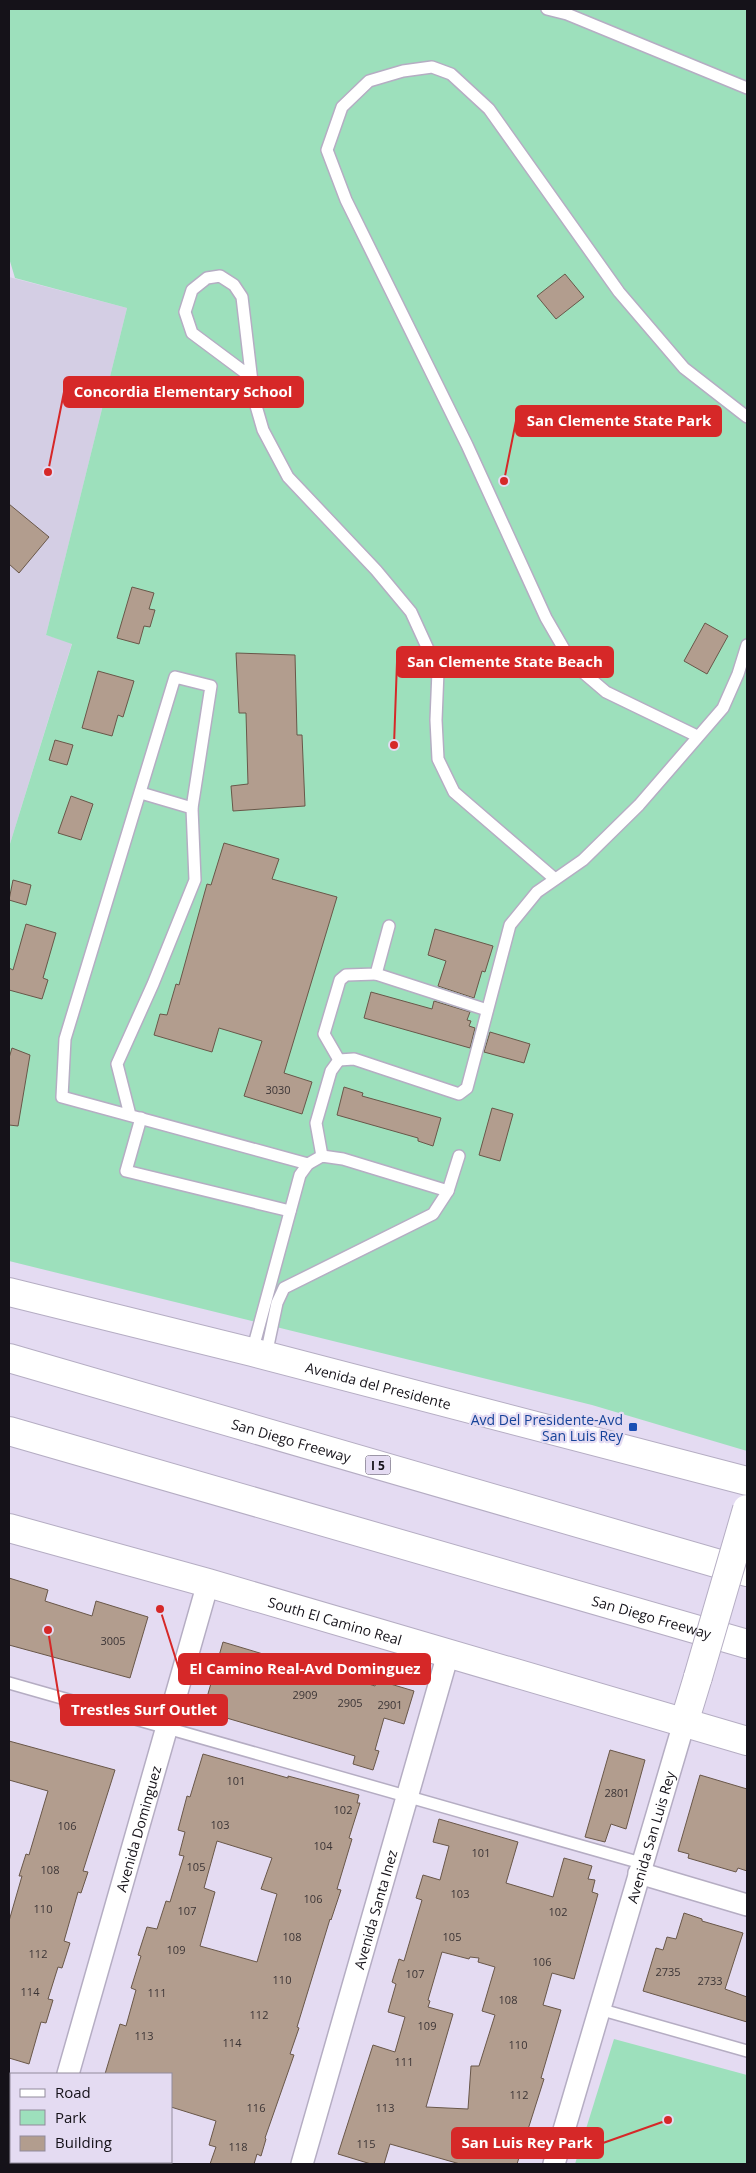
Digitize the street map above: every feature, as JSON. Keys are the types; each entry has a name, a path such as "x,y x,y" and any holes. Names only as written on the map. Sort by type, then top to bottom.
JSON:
{"main road":[{"name":"Avenida del Presidente","path":"9,1292 259,1353 747,1481"},
{"name":"San Diego Freeway","path":"9,1358 747,1572"},
{"name":"San Diego Freeway","path":"9,1431 747,1644"},
{"name":"Avenida San Luis Rey","path":"684,1723 747,1509"},
{"name":"South El Camino Real","path":"9,1528 208,1583 747,1741"}],"street":[{"name":"Avenida Dominguez","path":"68,2073 168,1729 208,1583"},
{"name":"Avenida Santa Inez","path":"302,2164 448,1654"},
{"name":"Avenida San Luis Rey","path":"554,2164 684,1723"},
{"path":"640,1868 747,1905"}],"lane":[{"path":"547,9 567,14 747,88"},
{"path":"697,736 606,692 572,663 546,618 467,445 346,200 327,150 342,107 369,81 403,71 432,67 451,74 489,110 619,292 684,368 747,417"},
{"path":"251,377 192,333 184,312 192,290 207,278 220,276 234,285 242,297 251,377 262,430 288,478 376,570 411,612 438,671 436,720 438,759 454,792 556,879"},
{"path":"339,1060 354,1059 459,1094 467,1088 510,925 537,892 583,860 638,805 723,708 738,674 747,645"},
{"path":"290,1211 126,1171 136,1116 117,1064 153,984 195,880 192,808 211,686 175,677 65,1039 62,1097 136,1116 308,1164"},
{"path":"141,793 192,808"},
{"path":"376,974 389,926"},
{"path":"339,1060 324,1034 340,980 346,975 376,974 487,1010"},
{"path":"322,1156 316,1123 331,1071 339,1060"},
{"path":"259,1353 290,1211 300,1175 308,1164 322,1156 343,1159 448,1191"},
{"path":"259,1353 284,1288 433,1214 448,1191 459,1156"},
{"path":"9,1683 408,1797 640,1868"},
{"path":"599,2009 747,2051"}],"shaded area":[{"path":"9,277 127,308 46,635 72,643 9,847"}],"green space":[{"path":"9,9 747,9 747,1451 592,1405 9,1261 9,847 72,644 46,635 127,308 15,278 9,258"},
{"path":"614,2039 747,2075 747,2164 575,2164"}],"building":[{"path":"565,274 584,297 556,319 537,296"},
{"path":"9,504 49,537 19,573 9,564"},
{"path":"132,587 154,593 149,609 155,610 150,627 144,626 139,644 117,638"},
{"path":"705,623 728,636 707,674 684,661"},
{"path":"236,653 295,655 297,735 302,735 305,806 233,811 231,786 248,784 246,713 239,713"},
{"path":"98,671 134,681 123,717 118,715 112,736 82,728"},
{"path":"55,740 73,745 67,765 49,760"},
{"path":"71,796 93,804 81,840 58,833"},
{"path":"224,843 279,859 272,879 337,897 284,1073 312,1082 302,1114 244,1096 262,1041 219,1028 212,1052 154,1035 160,1014 167,1015 176,984 179,985 207,884 211,885"},
{"path":"13,880 31,885 26,905 9,900"},
{"path":"26,924 56,933 43,978 48,980 42,999 9,990 9,968 13,970"},
{"path":"435,929 493,946 485,972 482,971 474,998 438,986 446,961 428,955"},
{"path":"371,992 432,1009 434,1001 470,1012 467,1020 471,1021 469,1026 475,1028 470,1048 364,1018"},
{"path":"490,1032 530,1044 524,1063 484,1052"},
{"path":"12,1048 30,1055 18,1126 9,1125 9,1058"},
{"path":"344,1087 363,1093 362,1096 441,1118 433,1146 418,1141 418,1138 337,1115"},
{"path":"492,1108 513,1114 500,1161 479,1155"},
{"path":"9,1578 48,1590 45,1601 92,1616 96,1601 148,1617 130,1678 9,1645"},
{"path":"223,1642 343,1678 343,1676 375,1686 377,1680 414,1691 404,1724 384,1718 375,1750 379,1751 373,1770 353,1764 355,1756 203,1711"},
{"path":"9,1741 115,1770 83,1871 88,1872 81,1893 78,1892 64,1941 70,1943 62,1968 58,1967 48,1999 53,2000 46,2023 41,2022 29,2064 9,2058 9,1921 22,1876 19,1876 26,1854 29,1855 48,1791 9,1780"},
{"path":"610,1750 645,1760 626,1829 611,1824 605,1842 585,1837"},
{"path":"203,1754 288,1778 288,1776 359,1795 357,1803 360,1803 349,1838 352,1839 337,1889 341,1890 330,1919 297,2027 299,2028 290,2054 294,2055 265,2138 261,2156 257,2154 254,2164 210,2164 216,2147 209,2145 216,2121 172,2107 172,2073 105,2073 120,2024 126,2026 136,1990 131,1988 141,1956 138,1955 147,1927 157,1929 166,1901 170,1902 184,1856 179,1855 185,1832 178,1830 187,1796 190,1797","holes":["217,1841 272,1858 261,1889 277,1894 257,1962 200,1946 215,1892 204,1888"]},
{"path":"700,1775 747,1789 747,1871 738,1868 736,1872 688,1858 689,1854 678,1851"},
{"path":"439,1819 518,1842 506,1883 553,1897 564,1858 592,1866 588,1879 595,1880 592,1892 598,1894 574,1979 552,1973 543,2005 561,2010 541,2078 544,2079 517,2164 460,2164 390,2144 384,2164 371,2164 338,2154 373,2045 395,2052 405,2017 388,2012 396,1984 392,1982 399,1959 404,1961 422,1900 416,1898 423,1875 440,1880 449,1846 433,1842","holes":["442,1952 469,1959 470,1957 479,1958 478,1962 495,1967 482,2011 495,2015 479,2066 471,2066 468,2109 426,2107 453,2014 428,2007 430,2001 428,2000"]},
{"path":"684,1913 702,1919 702,1921 743,1933 725,1989 747,1997 747,2022 643,1991 656,1948 663,1950 667,1937 676,1939"}],"place":[{"name":"Concordia Elementary School","path":"48,472"},
{"name":"San Clemente State Park","path":"504,481"},
{"name":"San Clemente State Beach","path":"394,745"},
{"name":"Avd Del Presidente-Avd San Luis Rey","path":"633,1427"},
{"name":"El Camino Real-Avd Dominguez","path":"160,1609"},
{"name":"Trestles Surf Outlet","path":"48,1630"},
{"name":"San Luis Rey Park","path":"668,2120"}]}
